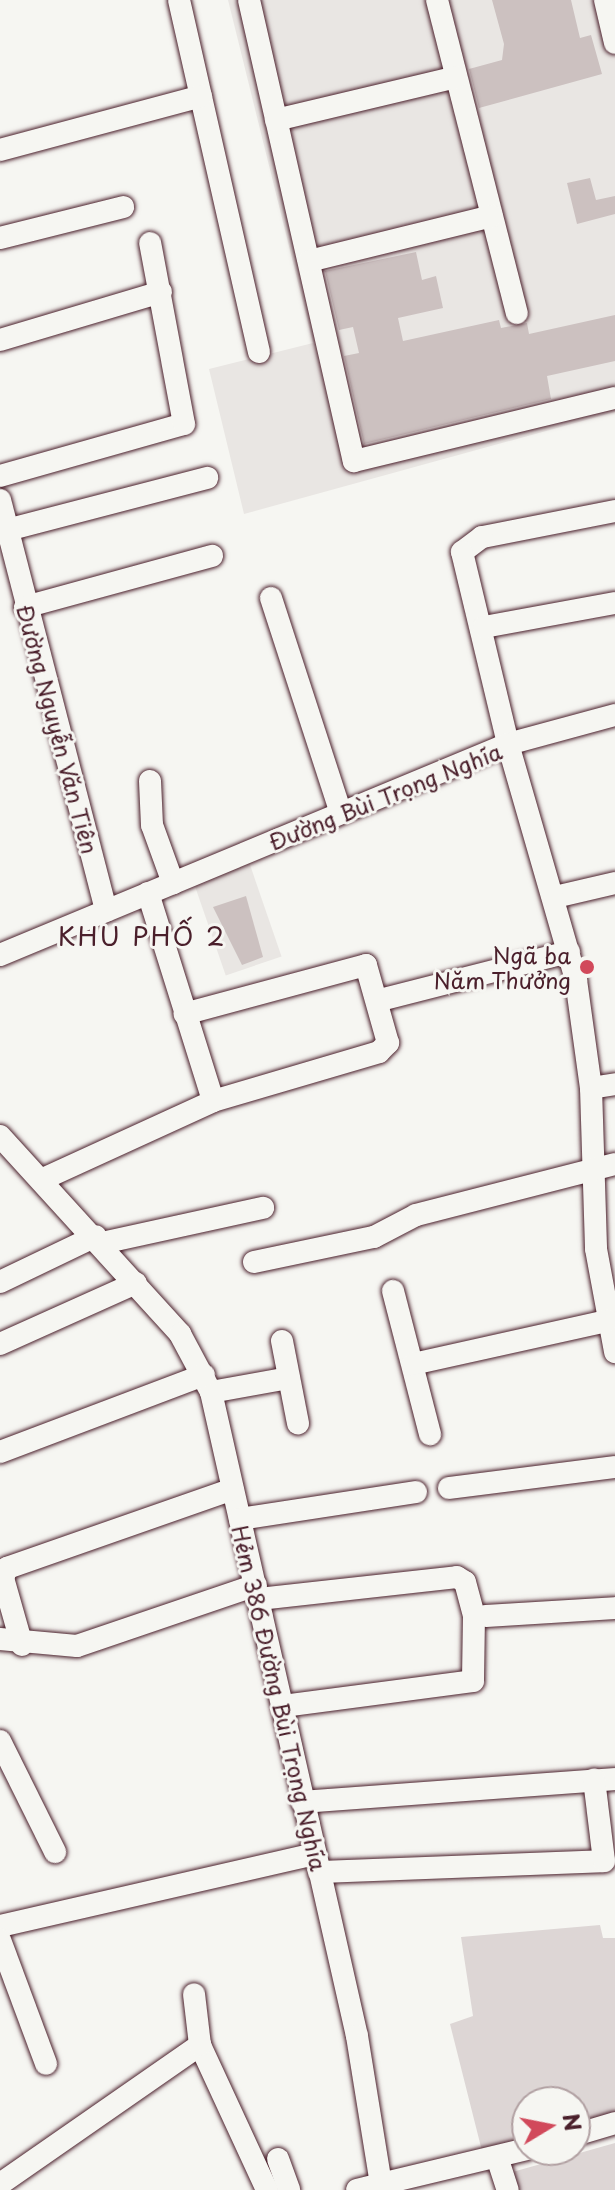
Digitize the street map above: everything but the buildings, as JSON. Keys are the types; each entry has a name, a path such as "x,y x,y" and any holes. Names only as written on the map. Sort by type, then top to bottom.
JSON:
{"street":[{"path":"179,0 259,352"},
{"path":"437,0 517,313"},
{"path":"605,0 615,43"},
{"path":"251,1 354,461 615,398"},
{"path":"276,120 456,77"},
{"path":"0,150 201,96"},
{"path":"0,238 123,207"},
{"path":"309,261 492,216"},
{"path":"0,476 184,424 150,243"},
{"path":"0,340 161,292"},
{"path":"7,530 207,478"},
{"name":"Đường Nguyễn Văn Tiên","path":"0,500 25,607 106,911"},
{"path":"615,511 465,544 508,744 615,715"},
{"path":"25,607 212,556"},
{"path":"271,598 341,813"},
{"path":"484,627 615,603"},
{"name":"Đường Bùi Trọng Nghĩa","path":"0,955 508,744 569,952 604,1166 607,1321 615,1352"},
{"path":"150,781 152,825 173,883"},
{"path":"555,897 615,883"},
{"path":"148,893 213,1101"},
{"path":"380,1000 569,952"},
{"path":"43,1179 213,1101 384,1049 380,1000 372,971 356,965 185,1014"},
{"path":"591,1088 615,1084"},
{"name":"Hẻm 386 Đường Bùi Trọng Nghĩa","path":"0,1136 136,1283 207,1383 283,1706 381,2184"},
{"path":"254,1262 374,1237 416,1215 604,1166"},
{"path":"0,1282 99,1240 263,1208"},
{"path":"0,1344 136,1283"},
{"path":"393,1291 430,1434"},
{"path":"413,1364 607,1321"},
{"path":"282,1341 298,1423"},
{"path":"0,1452 207,1383 289,1378"},
{"path":"449,1488 615,1467"},
{"path":"22,1645 3,1578 16,1564 233,1489"},
{"path":"240,1519 416,1492"},
{"path":"0,1639 22,1645 77,1646 257,1592 457,1577 465,1582 474,1616 473,1681 283,1706"},
{"path":"486,1616 615,1608"},
{"path":"0,1741 55,1852"},
{"path":"0,1926 317,1863 604,1861 605,1780 302,1802"},
{"path":"0,1940 46,2064"},
{"path":"194,1994 200,2045 267,2190"},
{"path":"0,2184 200,2045"},
{"path":"591,2130 615,2123"},
{"path":"357,2190 511,2153"},
{"path":"497,2157 508,2190"},
{"path":"278,2159 289,2190"}],"shaded area":[{"path":"228,0 615,0 615,412 244,514 209,369 313,343"},
{"path":"248,859 282,956 226,976 192,878"},
{"path":"600,1925 603,1938 615,1938 615,2119 591,2126 591,2086 511,2086 511,2147 483,2155 450,2024 473,2016 461,1937"},
{"path":"615,2143 615,2190 514,2190 509,2173 534,2166 591,2166 591,2150"}],"place":[{"name":"Ngã ba Năm Thưởng","path":"587,967"}],"district":[{"name":"KHU PHỐ 2","path":"142,936"}]}
